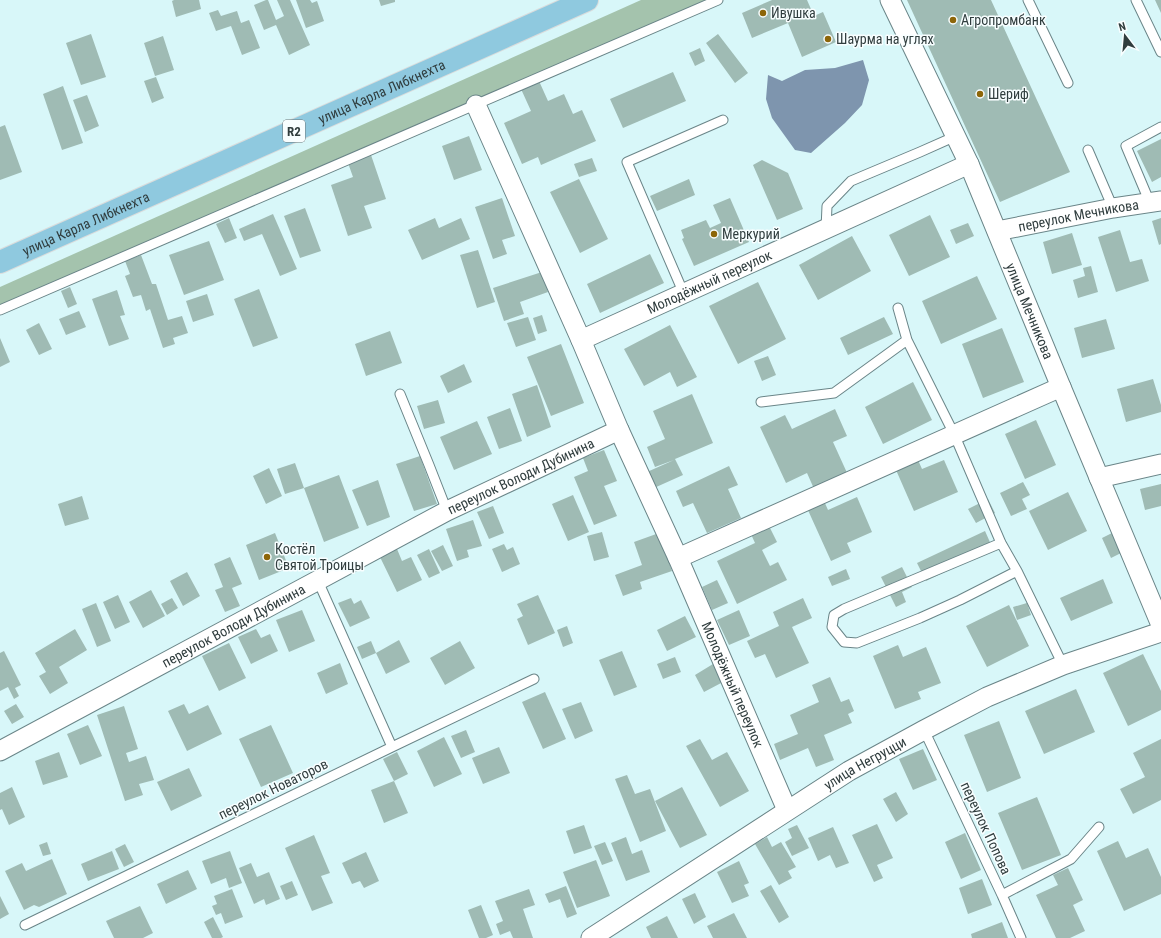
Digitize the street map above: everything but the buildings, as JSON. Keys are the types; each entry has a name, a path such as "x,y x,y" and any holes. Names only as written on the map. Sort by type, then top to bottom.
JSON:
{"main road":[{"name":"улица Карла Либкнехта","path":"0,262 587,0"}],"street":[{"name":"улица Мечникова","path":"890,0 969,164 1161,624"},
{"name":"Молодёжный переулок","path":"476,104 581,340 619,430 678,558 787,810"},
{"name":"Молодёжный переулок","path":"581,340 969,164"},
{"name":"переулок Мечникова","path":"997,231 1113,208 1156,202"},
{"path":"678,558 1061,387"},
{"name":"переулок Володи Дубинина","path":"0,751 447,511 619,430"},
{"path":"1099,478 1161,464"},
{"name":"улица Негруцци","path":"591,938 849,771 924,730 987,697 1063,665 1161,632"}],"lane":[{"path":"0,310 718,0"},
{"path":"1028,0 1068,83"},
{"path":"1136,0 1161,52"},
{"path":"684,294 628,162 724,120"},
{"path":"1156,202 1126,146 1161,127"},
{"path":"826,229 827,206 851,181 956,136"},
{"path":"1088,150 1113,208"},
{"path":"898,308 907,340 954,434 1001,543 1017,571 1063,665"},
{"path":"761,402 834,393 907,340"},
{"path":"400,394 447,511"},
{"path":"1001,543 844,609 834,615 832,627 844,642 857,643 920,618 960,600 1017,571"},
{"path":"318,581 392,747"},
{"name":"переулок Новаторов","path":"25,925 534,679"},
{"name":"переулок Попова","path":"924,730 1021,938"},
{"path":"1002,895 1071,859 1100,827"}],"green space":[{"path":"641,0 718,0 0,310 0,287"}],"water":[{"path":"863,60 869,80 862,105 845,123 811,153 795,150 772,118 766,99 768,75 782,81 805,70 835,68"}],"place":[{"name":"Ивушка","path":"763,13"},
{"name":"Агропромбанк","path":"953,20"},
{"name":"Шаурма на углях","path":"828,39"},
{"name":"Шериф","path":"980,94"},
{"name":"Меркурий","path":"714,234"},
{"name":"Костёл Святой Троицы","path":"267,557"}]}
